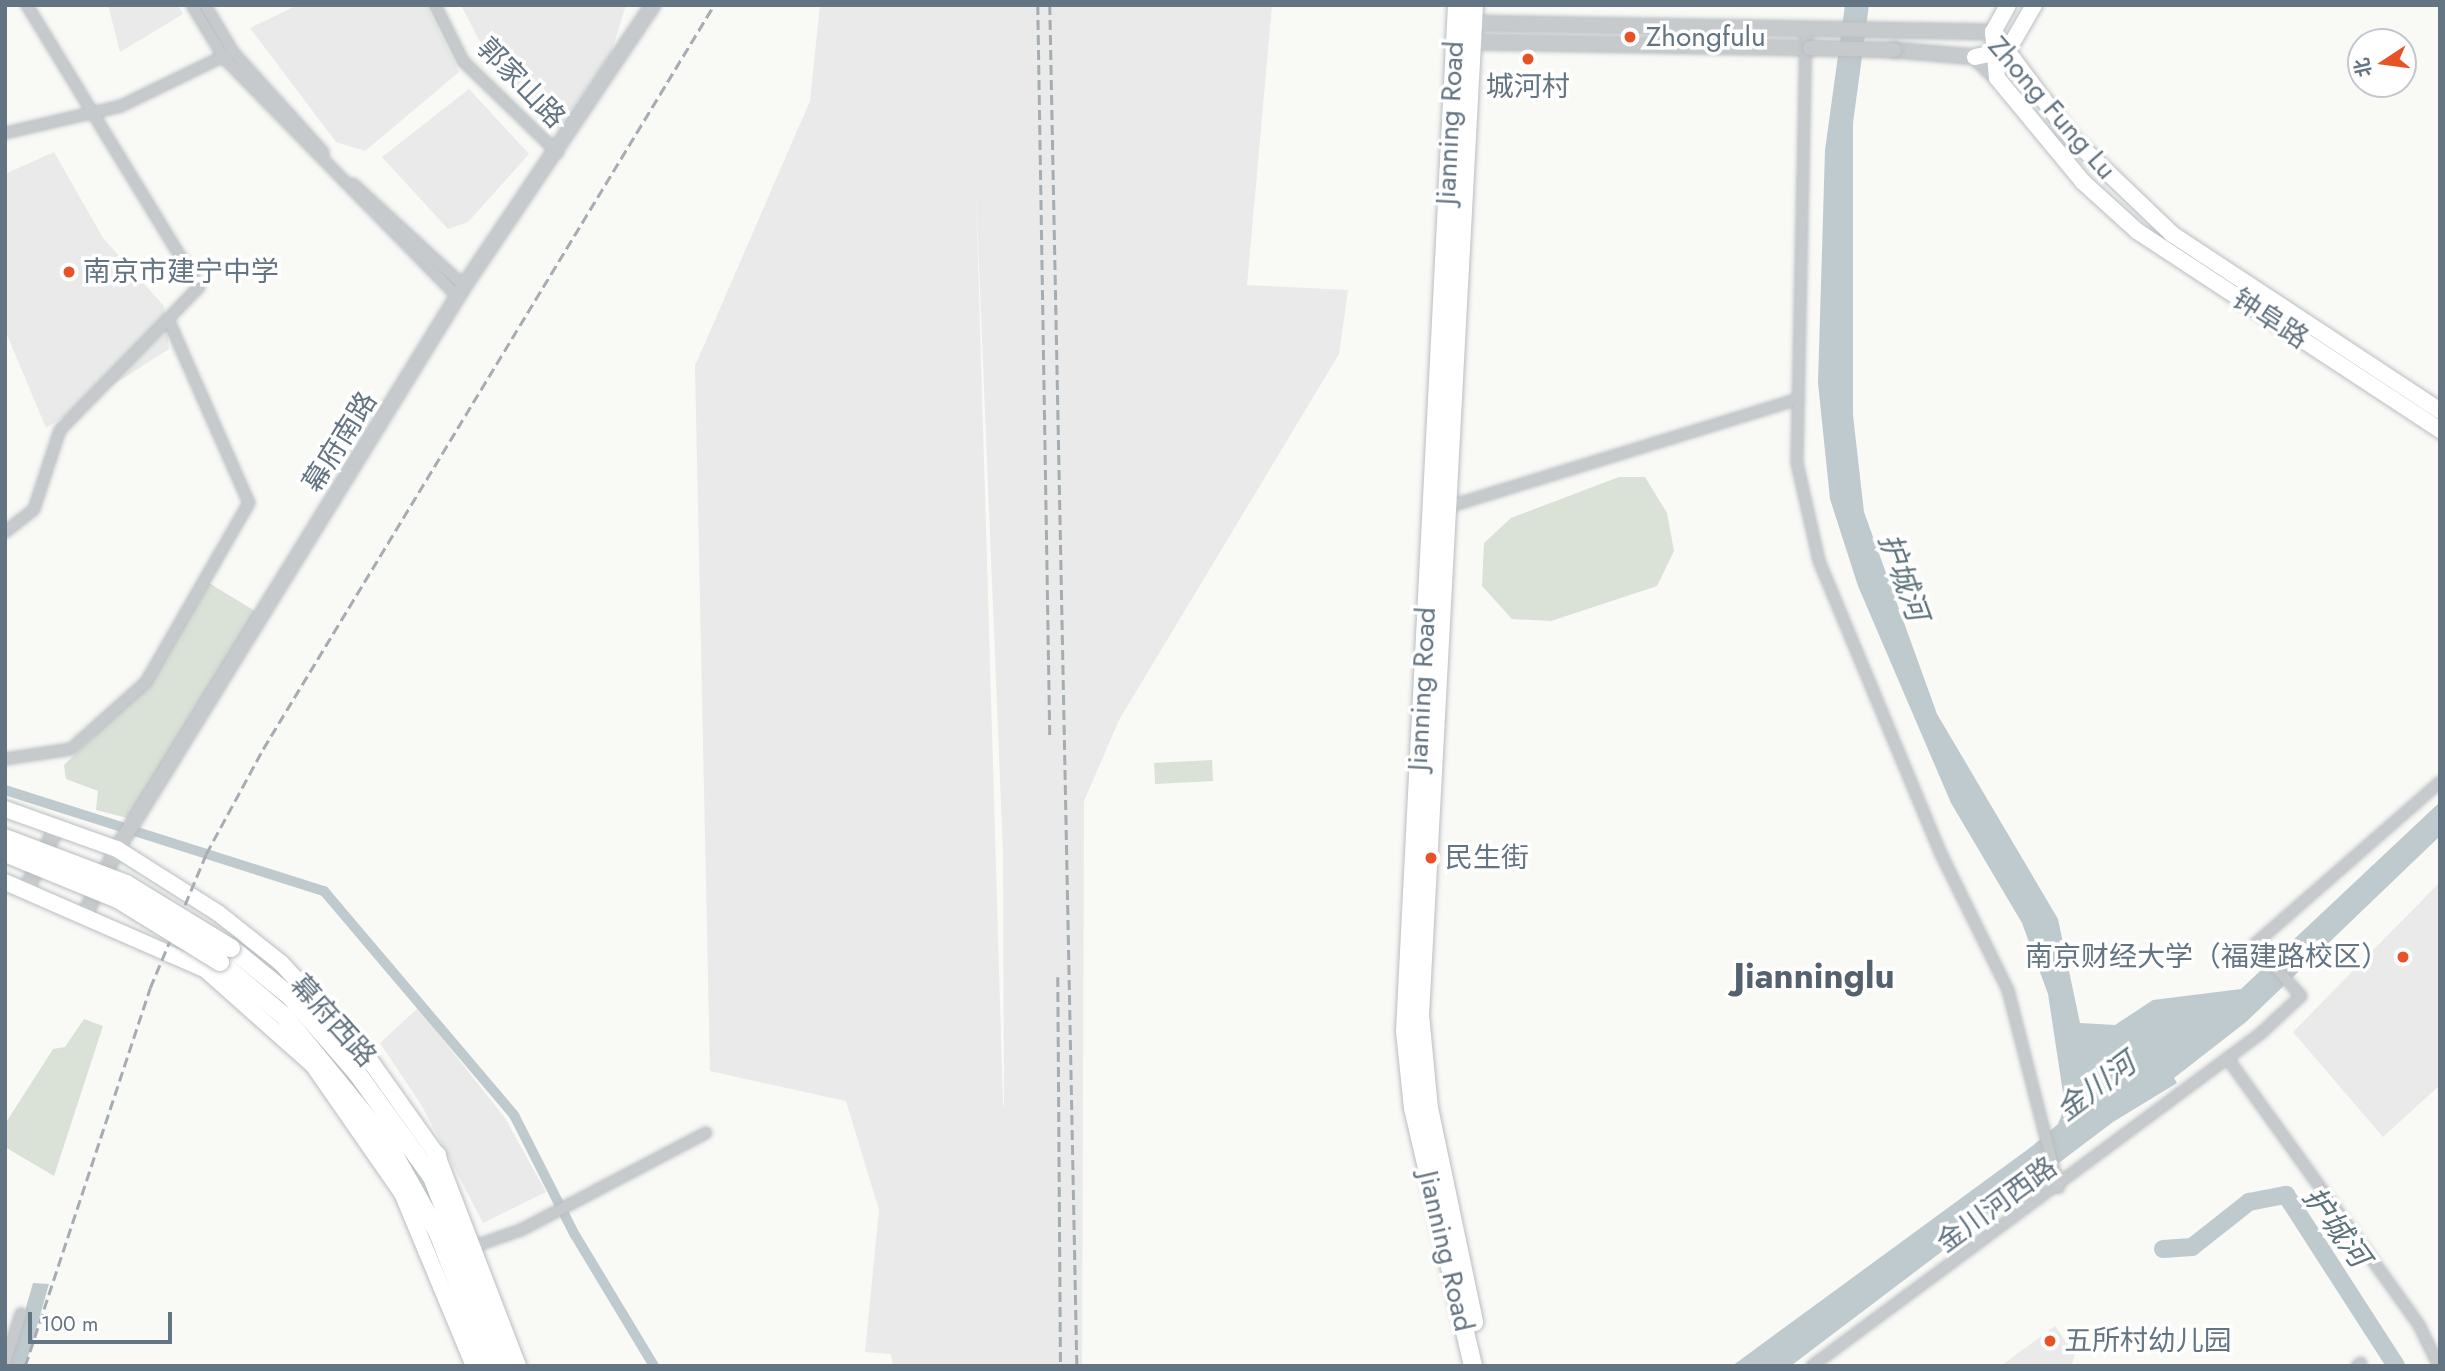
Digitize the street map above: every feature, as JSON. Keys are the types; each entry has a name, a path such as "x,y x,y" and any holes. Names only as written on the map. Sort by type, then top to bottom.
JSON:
{"main road":[{"name":"Jianning Road","path":"1457,5 1405,1031 1413,1108 1476,1358"},
{"path":"1993,32 2008,5"},
{"path":"1997,78 2001,52 2034,5"},
{"name":"Jianning Road","path":"1473,13 1450,506 1420,1015 1429,1108 1476,1358"},
{"name":"Zhong Fung Lu","path":"1993,32 2001,52"},
{"path":"1975,57 2001,52"},
{"name":"钟阜路","path":"2001,52 2073,139 2172,234 2440,411"},
{"name":"钟阜路","path":"1997,78 2083,182 2137,231 2440,430"},
{"name":"幕府西路","path":"5,809 118,848 218,913 281,963 366,1055 437,1155 475,1246 518,1366"},
{"name":"幕府西路","path":"5,838 126,884 225,955 291,997 357,1073 432,1177 505,1366"},
{"name":"幕府西路","path":"5,853 118,899 225,955 285,1017 352,1091 418,1191 490,1366"},
{"name":"幕府西路","path":"5,882 85,914 206,970 262,1015 313,1065 379,1155 402,1193 474,1366"},
{"path":"379,1155 418,1191"},
{"path":"437,1155 445,1206"},
{"path":"477,1333 480,1366"}],"street":[{"path":"5,532 34,509 60,430 199,287 97,111 27,5"},
{"path":"192,5 225,59 461,292"},
{"path":"205,5 233,52 348,180 461,292"},
{"name":"郭家山路","path":"435,5 463,61 558,153"},
{"name":"幕府南路","path":"85,914 118,848 145,811 461,292 558,153 653,5"},
{"path":"1471,42 1455,30 1473,13"},
{"name":"Zhong Fung Lu","path":"1473,13 1993,32"},
{"path":"1806,27 1810,48 1797,463 1819,561 1941,854 2008,990 2041,1128 2059,1188"},
{"name":"Zhong Fung Lu","path":"1471,42 1894,50 1975,57 1997,78"},
{"path":"5,133 121,106 233,52"},
{"path":"5,759 71,749 146,682 249,503 168,319"},
{"path":"1432,513 1799,398"},
{"name":"金川河西路","path":"1812,1366 2059,1188 2228,1059 2301,996 2255,945 2440,782"},
{"path":"26,890 57,827"},
{"path":"2228,1059 2418,1325 2439,1366"},
{"path":"475,1246 544,1219 706,1133"},
{"path":"5,1362 21,1314"}],"shaded area":[{"path":"108,5 178,5 183,14 120,52"},
{"path":"298,5 426,5 459,72 365,151 336,142 250,28"},
{"path":"461,5 626,5 611,53 558,129 484,50"},
{"path":"820,5 1272,5 1247,285 1348,290 1339,354 1119,720 1084,801 1082,1366 893,1366 891,1354 865,1352 879,1210 846,1101 710,1071 695,366 810,101","holes":["976,191 1003,852 1004,1106"]},
{"path":"469,89 529,154 468,222 448,229 382,157"},
{"name":"南京市建宁中学","path":"54,152 103,238 164,306 169,349 46,428 5,330 5,174"},
{"path":"1619,477 1645,477 1667,513 1674,551 1657,586 1551,621 1512,619 1482,586 1484,543 1511,518"},
{"path":"209,583 258,613 135,820 96,810 98,791 66,779 64,765 154,678"},
{"path":"1212,760 1213,781 1155,784 1154,763"},
{"name":"南京财经大学（福建路校区）","path":"2440,882 2440,1085 2383,1137 2293,1032"},
{"path":"418,1008 505,1118 546,1192 483,1223 422,1106 380,1043"},
{"path":"84,1019 103,1026 54,1176 5,1147 5,1124 53,1049 65,1047"},
{"name":"五所村幼儿园","path":"2055,1326 2075,1355 2071,1366 2001,1366"}],"water":[{"name":"金川河","path":"1845,5 1869,5 1853,123 1853,415 1864,512 1937,714 2058,919 2080,1023 2115,1025 2153,1000 2241,989 2440,802 2440,836 2246,1022 2174,1078 2177,1083 2113,1122 1792,1365 1732,1366 2031,1147 2058,1124 2065,1106 2048,994 2022,923 1951,803 1858,586 1830,499 1818,383 1825,150"},
{"path":"33,1283 49,1284 25,1366 9,1366"}],"waterway":[{"path":"5,790 324,891 514,1115 575,1235 654,1366"},
{"name":"护城河","path":"2163,1249 2192,1247 2249,1202 2286,1195 2396,1366"}],"railway":[{"path":"25,1366 150,988 206,854 263,749 714,5"},
{"path":"1038,5 1050,739"},
{"path":"1050,5 1077,1366"},
{"path":"1058,977 1061,1366"}],"place":[{"name":"Zhongfulu","path":"1630,37"},
{"name":"城河村","path":"1528,59"},
{"name":"南京市建宁中学","path":"69,272"},
{"name":"民生街","path":"1431,858"},
{"name":"南京财经大学（福建路校区）","path":"2403,957"},
{"name":"五所村幼儿园","path":"2050,1341"}],"district":[{"name":"Jianninglu","path":"1814,976"}]}
